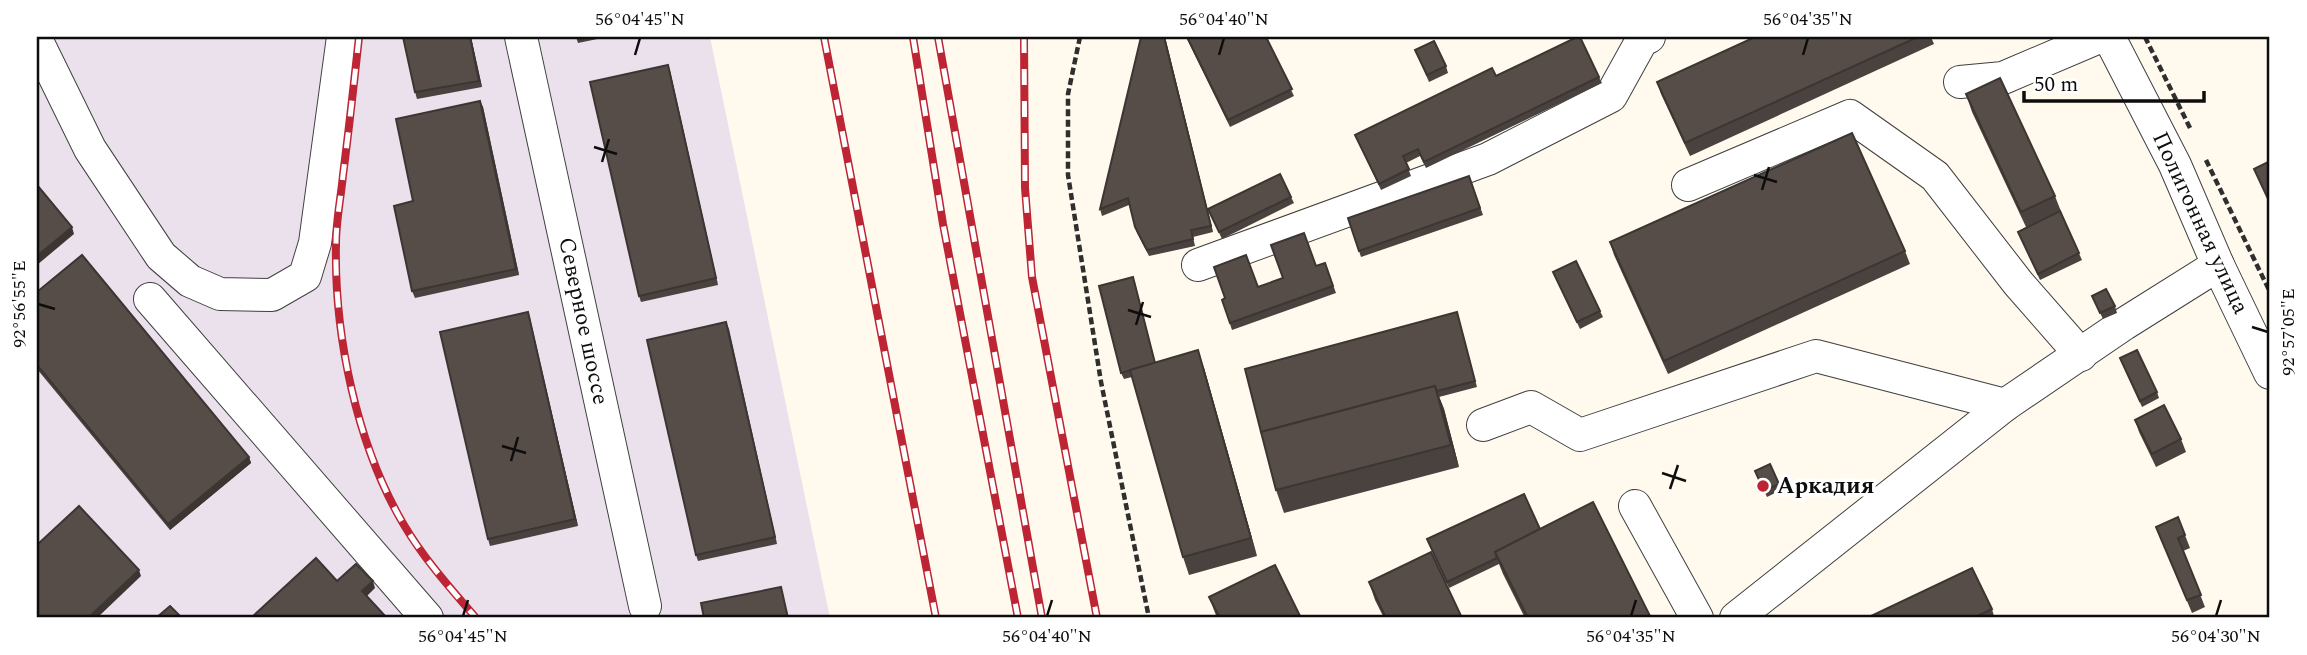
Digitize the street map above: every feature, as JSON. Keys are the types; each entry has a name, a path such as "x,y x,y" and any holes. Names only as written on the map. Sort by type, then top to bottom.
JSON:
{"lane":[{"path":"37,41 90,149 161,256 190,281 220,294 272,295 305,276 314,243 343,37"},
{"name":"Северное шоссе","path":"521,37 645,606"},
{"path":"1198,265 1488,159 1611,96 1642,40 1648,37"},
{"path":"1960,82 2003,78 2099,37"},
{"name":"Полигонная улица","path":"2109,37 2175,164 2218,265 2270,373"},
{"path":"1688,185 1850,116 1935,176 2018,284 2081,355"},
{"path":"1736,618 2005,405 2124,324 2218,265"},
{"path":"150,299 427,618"},
{"path":"1483,425 1531,407 1580,435 1816,356 2005,405"},
{"path":"1635,506 1697,618"}],"path":[{"path":"1080,37 1068,93 1068,175 1101,382 1149,618"},
{"path":"2145,37 2193,134"},
{"path":"2205,158 2270,292"}],"shaded area":[{"path":"37,37 710,37 830,618 37,618"}],"building":[{"path":"403,37 470,37 479,81 415,92"},
{"path":"1141,37 1164,37 1211,226 1191,230 1193,239 1147,250 1135,227 1128,198 1100,209"},
{"path":"1187,37 1266,37 1292,89 1228,120"},
{"path":"1580,37 1599,77 1424,162 1418,149 1403,156 1409,169 1379,184 1355,135 1492,68 1496,76"},
{"path":"1755,37 1918,37 1685,143 1657,82"},
{"path":"1434,41 1446,66 1427,75 1415,50"},
{"path":"668,65 716,278 639,296 590,82"},
{"path":"2000,78 2055,196 2021,212 1966,94"},
{"path":"480,101 516,269 412,291 394,206 413,201 396,119"},
{"path":"1852,133 1905,251 1664,361 1610,242"},
{"path":"2270,161 2270,203 2254,169"},
{"path":"1280,174 1291,197 1219,232 1208,209"},
{"path":"1469,176 1480,208 1359,251 1348,218"},
{"path":"37,185 72,227 37,256"},
{"path":"2060,211 2079,253 2038,274 2018,232"},
{"path":"1304,233 1316,266 1325,263 1333,286 1230,323 1214,267 1246,255 1258,287 1283,278 1271,245"},
{"path":"82,255 249,457 168,524 37,365 37,292"},
{"path":"1576,261 1600,311 1577,322 1553,272"},
{"path":"1133,277 1155,363 1121,373 1099,286"},
{"path":"2106,289 2115,306 2100,313 2092,296"},
{"path":"528,312 575,519 488,539 440,332"},
{"path":"1457,312 1475,381 1437,391 1435,386 1261,432 1245,369"},
{"path":"726,322 775,537 696,555 647,340"},
{"path":"1198,350 1251,538 1183,557 1130,370"},
{"path":"2137,350 2157,392 2140,401 2120,358"},
{"path":"1435,386 1451,445 1276,490 1261,432"},
{"path":"2164,405 2181,439 2152,454 2135,420"},
{"path":"1770,464 1779,484 1764,491 1755,471"},
{"path":"1524,494 1540,529 1495,552 1497,558 1447,582 1427,539"},
{"path":"1593,502 1651,618 1528,618 1495,552"},
{"path":"79,506 139,570 88,618 37,618 37,545"},
{"path":"2178,517 2185,535 2178,538 2201,595 2187,600 2156,527"},
{"path":"1431,552 1462,618 1386,618 1369,582"},
{"path":"316,558 337,581 356,564 373,581 362,591 387,618 251,618"},
{"path":"1275,565 1301,618 1220,618 1209,597"},
{"path":"1972,568 1992,609 1973,618 1867,618"},
{"path":"781,587 788,618 704,618 701,603"},
{"path":"170,606 182,618 156,618"}],"railway":[{"path":"359,37 336,243 336,279 344,352 361,426 388,494 404,525 429,562 476,618"},
{"path":"824,37 936,618"},
{"path":"913,37 943,224 1018,618"},
{"path":"938,37 1042,618"},
{"path":"1024,37 1025,188 1032,277 1097,618"}],"place":[{"name":"Аркадия","path":"1763,486"}]}
